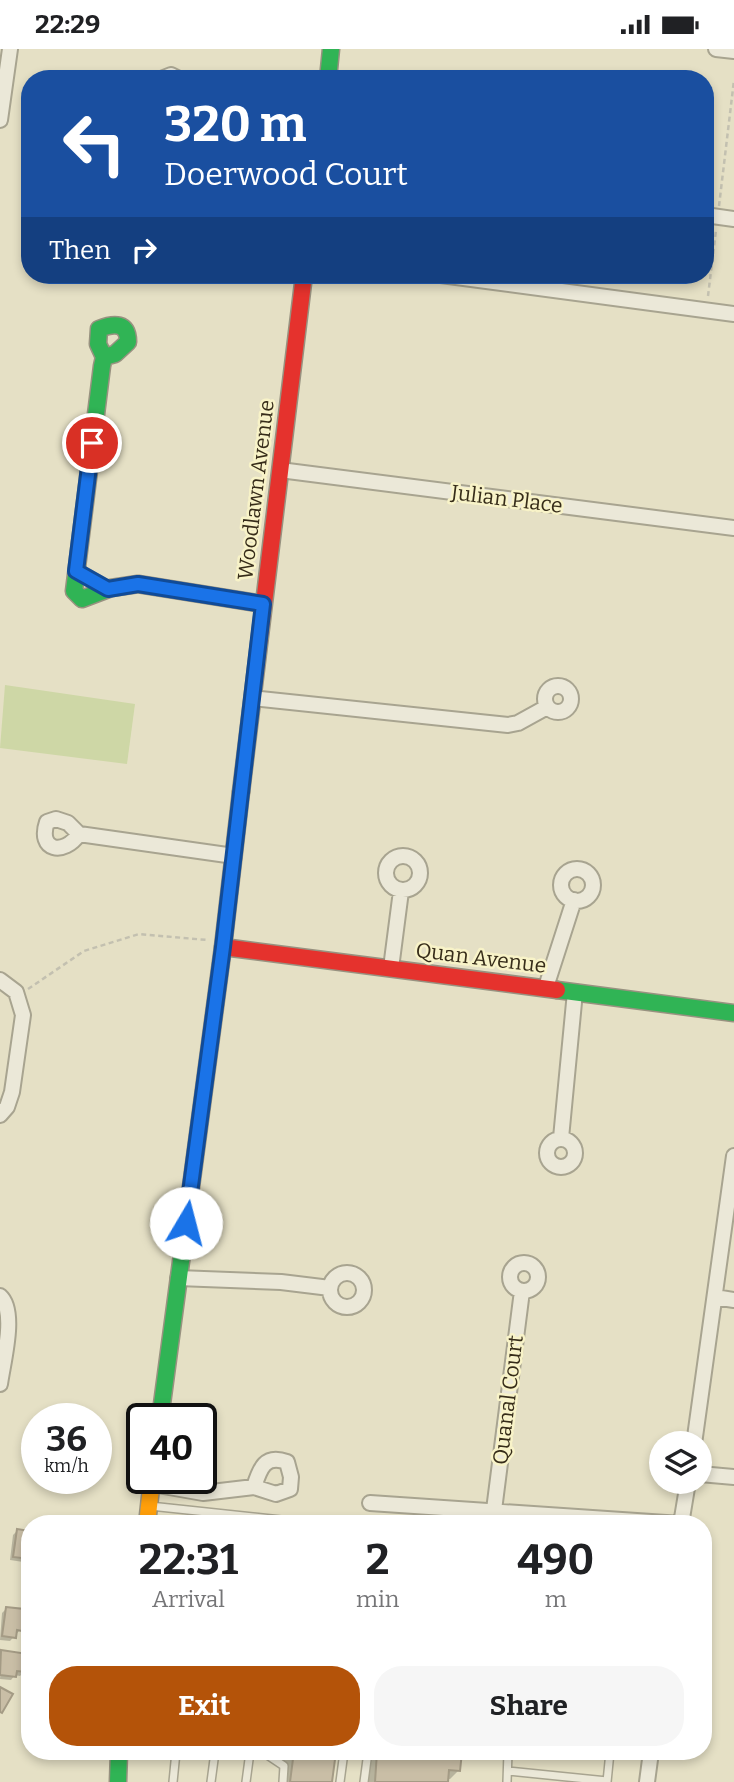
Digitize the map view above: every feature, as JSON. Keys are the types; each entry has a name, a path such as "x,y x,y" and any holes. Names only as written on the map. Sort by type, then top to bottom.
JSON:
{"street":[{"path":"0,120 10,49"},
{"path":"329,70 331,49"},
{"path":"716,49 734,51"},
{"path":"714,216 734,219"},
{"name":"Woodlawn Avenue","path":"162,1403 224,944 303,284"},
{"path":"510,284 734,314"},
{"path":"104,357 74,591 82,599 92,598 108,589 138,584 263,604"},
{"name":"Julian Place","path":"280,470 734,528"},
{"path":"252,698 508,725 518,723 547,707"},
{"path":"79,834 234,856"},
{"path":"391,968 401,891"},
{"path":"546,987 574,900"},
{"name":"Quan Avenue","path":"224,944 734,1013"},
{"path":"0,980 16,992 23,1015 12,1093 7,1107 0,1115"},
{"path":"561,1138 575,992"},
{"path":"696,1431 734,1156"},
{"path":"178,1278 330,1287"},
{"name":"Quanal Court","path":"494,1510 522,1291"},
{"path":"0,1296 7,1302 9,1316 0,1384"},
{"path":"715,1297 734,1300"},
{"path":"712,1475 734,1477"},
{"path":"217,1491 254,1487"},
{"path":"148,1515 150,1494"},
{"path":"682,1515 686,1494"},
{"path":"370,1503 561,1515"},
{"path":"118,1782 119,1760"},
{"path":"647,1782 650,1760"}],"lane":[{"path":"149,1506 234,1515"},
{"path":"173,1782 175,1760"},
{"path":"211,1782 214,1760"},
{"path":"246,1782 249,1760"},
{"path":"275,1760 284,1766 282,1782"},
{"path":"340,1782 343,1760"},
{"path":"364,1782 367,1760"},
{"path":"507,1782 508,1760"},
{"path":"508,1771 607,1782 609,1760"}],"path":[{"path":"714,198 734,81"},
{"path":"706,310 707,284"},
{"path":"18,996 84,951 139,935 224,944"}],"green space":[{"path":"5,685 135,704 127,764 0,748"}],"building":[{"path":"17,1529 21,1530 21,1558 13,1557"},
{"path":"6,1607 21,1609 21,1631 17,1630 16,1638 2,1636"},
{"path":"1,1650 21,1653 21,1671 17,1671 16,1677 0,1675"},
{"path":"0,1687 13,1694 2,1713 0,1712"},
{"path":"293,1760 335,1760 332,1782 290,1782"},
{"path":"376,1760 461,1760 460,1771 449,1770 448,1782 375,1782"}],"traffic: fast":[{"path":"329,70 331,49"},
{"path":"104,357 98,344 99,329 115,325 123,328 128,342 115,354 104,357 102,366 74,591 82,599 111,588 138,584 263,604"},
{"path":"162,1403 241,792"},
{"path":"557,990 734,1013"},
{"path":"118,1782 119,1760"}],"traffic: slow":[{"path":"148,1515 150,1494"}],"traffic: jam":[{"path":"241,792 303,284"},
{"path":"223,947 557,990"}],"route":[{"path":"92,443 76,571 108,589 138,584 263,604 223,947 186,1223"}]}
